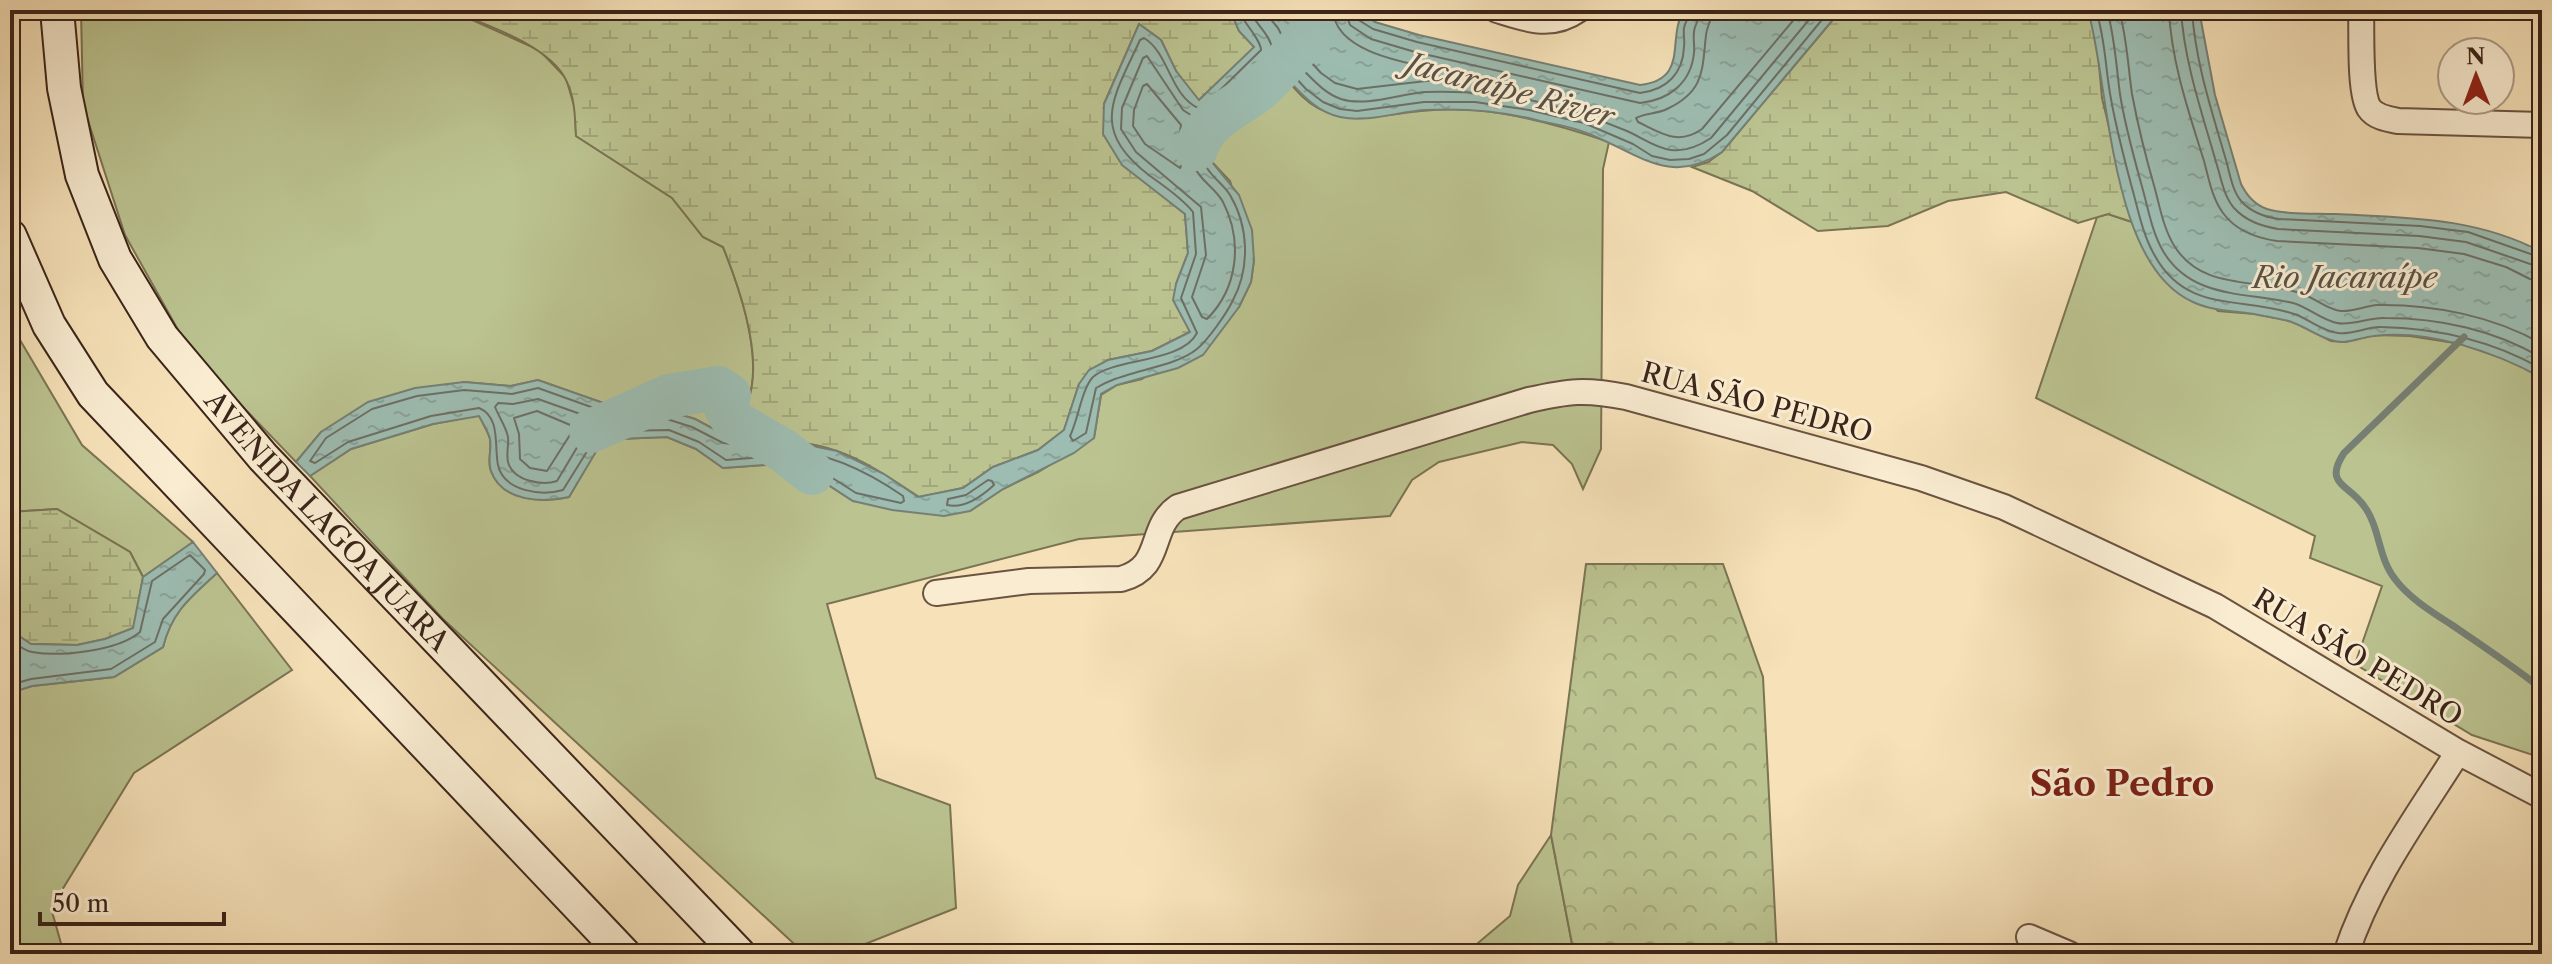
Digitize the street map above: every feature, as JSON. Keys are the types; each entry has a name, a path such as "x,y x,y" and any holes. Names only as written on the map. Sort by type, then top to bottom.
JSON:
{"main road":[{"name":"AVENIDA LAGOA JUARA","path":"57,10 64,88 82,175 115,259 162,337 263,457 739,954"},
{"path":"10,236 49,325 93,394 624,954"}],"street":[{"path":"1497,10 1537,23 1566,19 1578,10"},
{"path":"2361,10 2364,96 2370,110 2382,118 2542,125"},
{"name":"RUA SÃO PEDRO","path":"936,593 1029,581 1121,579 1135,575 1146,567 1165,520 1178,507 1529,400 1593,390 1921,478 2004,507 2215,606 2458,752 2542,796"},
{"path":"2346,954 2375,886 2458,752"},
{"path":"2029,937 2069,954"}],"green space":[{"path":"81,10 450,10 539,50 566,78 575,109 576,136 672,198 703,237 723,247 743,304 752,346 752,386 747,404 725,435 695,419 652,406 606,404 538,380 511,386 464,382 321,432 296,462 191,353 125,235 83,105"},
{"path":"450,10 1230,10 1239,31 1255,47 1198,101 1176,71 1161,40 1139,24 1104,104 1157,191 1185,214 1188,253 1176,284 1190,332 1152,351 1108,360 1079,384 1064,430 1038,450 993,467 963,488 919,497 869,465 837,451 796,442 725,435 747,404 753,367 743,304 723,247 703,237 672,198 576,136 569,87 558,68 545,56 514,37"},
{"path":"1841,10 2088,10 2097,42 2102,98 2132,222 2108,214 2078,223 2006,192 1948,201 1888,226 1818,231 1752,191 1692,167 1708,162 1722,152"},
{"path":"1278,70 1312,104 1343,116 1477,110 1544,122 1609,142 1603,169 1601,449 1583,489 1572,464 1553,445 1522,442 1439,462 1412,480 1390,516 1079,539 827,604 876,778 950,805 956,908 840,954 805,954 443,619 310,476 351,449 433,424 479,415 490,439 490,467 496,481 504,489 524,498 547,500 569,497 596,450 617,439 667,437 696,449 723,468 779,464 816,477 853,501 970,511 1094,438 1101,395 1117,385 1142,379 1239,307 1251,282 1254,260 1230,181 1212,162 1208,142 1230,111"},
{"path":"2108,214 2132,222 2136,233 2218,311 2291,321 2331,341 2345,342 2375,335 2410,336 2461,344 2516,363 2542,378 2542,758 2472,735 2355,664 2382,586 2310,558 2315,536 2036,398 2097,217"},
{"path":"10,323 82,445 193,542 143,577 130,552 57,509 10,512"},
{"path":"57,509 130,552 143,577 134,628 77,645 31,644 10,630 10,512"},
{"path":"1586,564 1723,564 1763,677 1777,954 1574,954 1551,835"},
{"path":"217,573 292,670 134,773 51,908 64,954 10,954 10,693 32,686 114,677 163,647 177,614"},
{"path":"1551,835 1574,954 1465,954 1510,916 1518,885"}],"water":[{"name":"Jacaraípe River","path":"1230,10 1358,10 1375,22 1419,35 1640,85 1656,81 1671,66 1684,10 1841,10 1722,152 1684,167 1651,162 1571,128 1497,113 1439,109 1371,118 1340,117 1313,104 1278,70 1230,111 1208,142 1212,162 1239,195 1252,230 1254,260 1251,282 1239,307 1203,355 1178,368 1117,385 1101,394 1094,438 1074,453 1003,489 970,511 944,516 892,510 853,501 816,477 779,464 723,468 696,449 667,437 617,439 597,450 569,497 547,500 524,498 504,489 496,481 490,467 490,439 479,416 433,424 351,449 310,476 296,462 321,432 368,402 415,388 464,382 511,386 538,380 606,404 652,406 695,419 725,435 793,442 837,451 884,474 918,497 963,488 993,467 1038,450 1064,430 1079,384 1089,370 1108,360 1152,351 1190,332 1173,300 1188,253 1185,214 1122,165 1103,134 1104,104 1139,24 1161,40 1176,71 1199,100 1254,47 1239,31"},
{"name":"Rio Jacaraípe","path":"2088,10 2199,10 2215,95 2241,184 2252,200 2263,207 2292,213 2441,221 2492,232 2542,252 2542,378 2483,351 2439,339 2395,335 2344,342 2331,340 2287,320 2202,306 2165,282 2144,252 2129,214 2117,171"},
{"path":"193,542 217,573 177,614 163,647 114,677 32,686 10,693 10,630 31,644 77,645 133,628 143,577"}],"waterway":[{"path":"1196,149 1207,129 1262,87 1312,31"},
{"path":"2464,337 2344,453 2338,464 2337,478 2369,514 2385,562 2401,586 2421,604 2542,689"},
{"path":"591,431 669,396 718,388 729,395 726,408 734,422 781,449 812,473"}],"district":[{"name":"São Pedro","path":"2122,783"}]}
